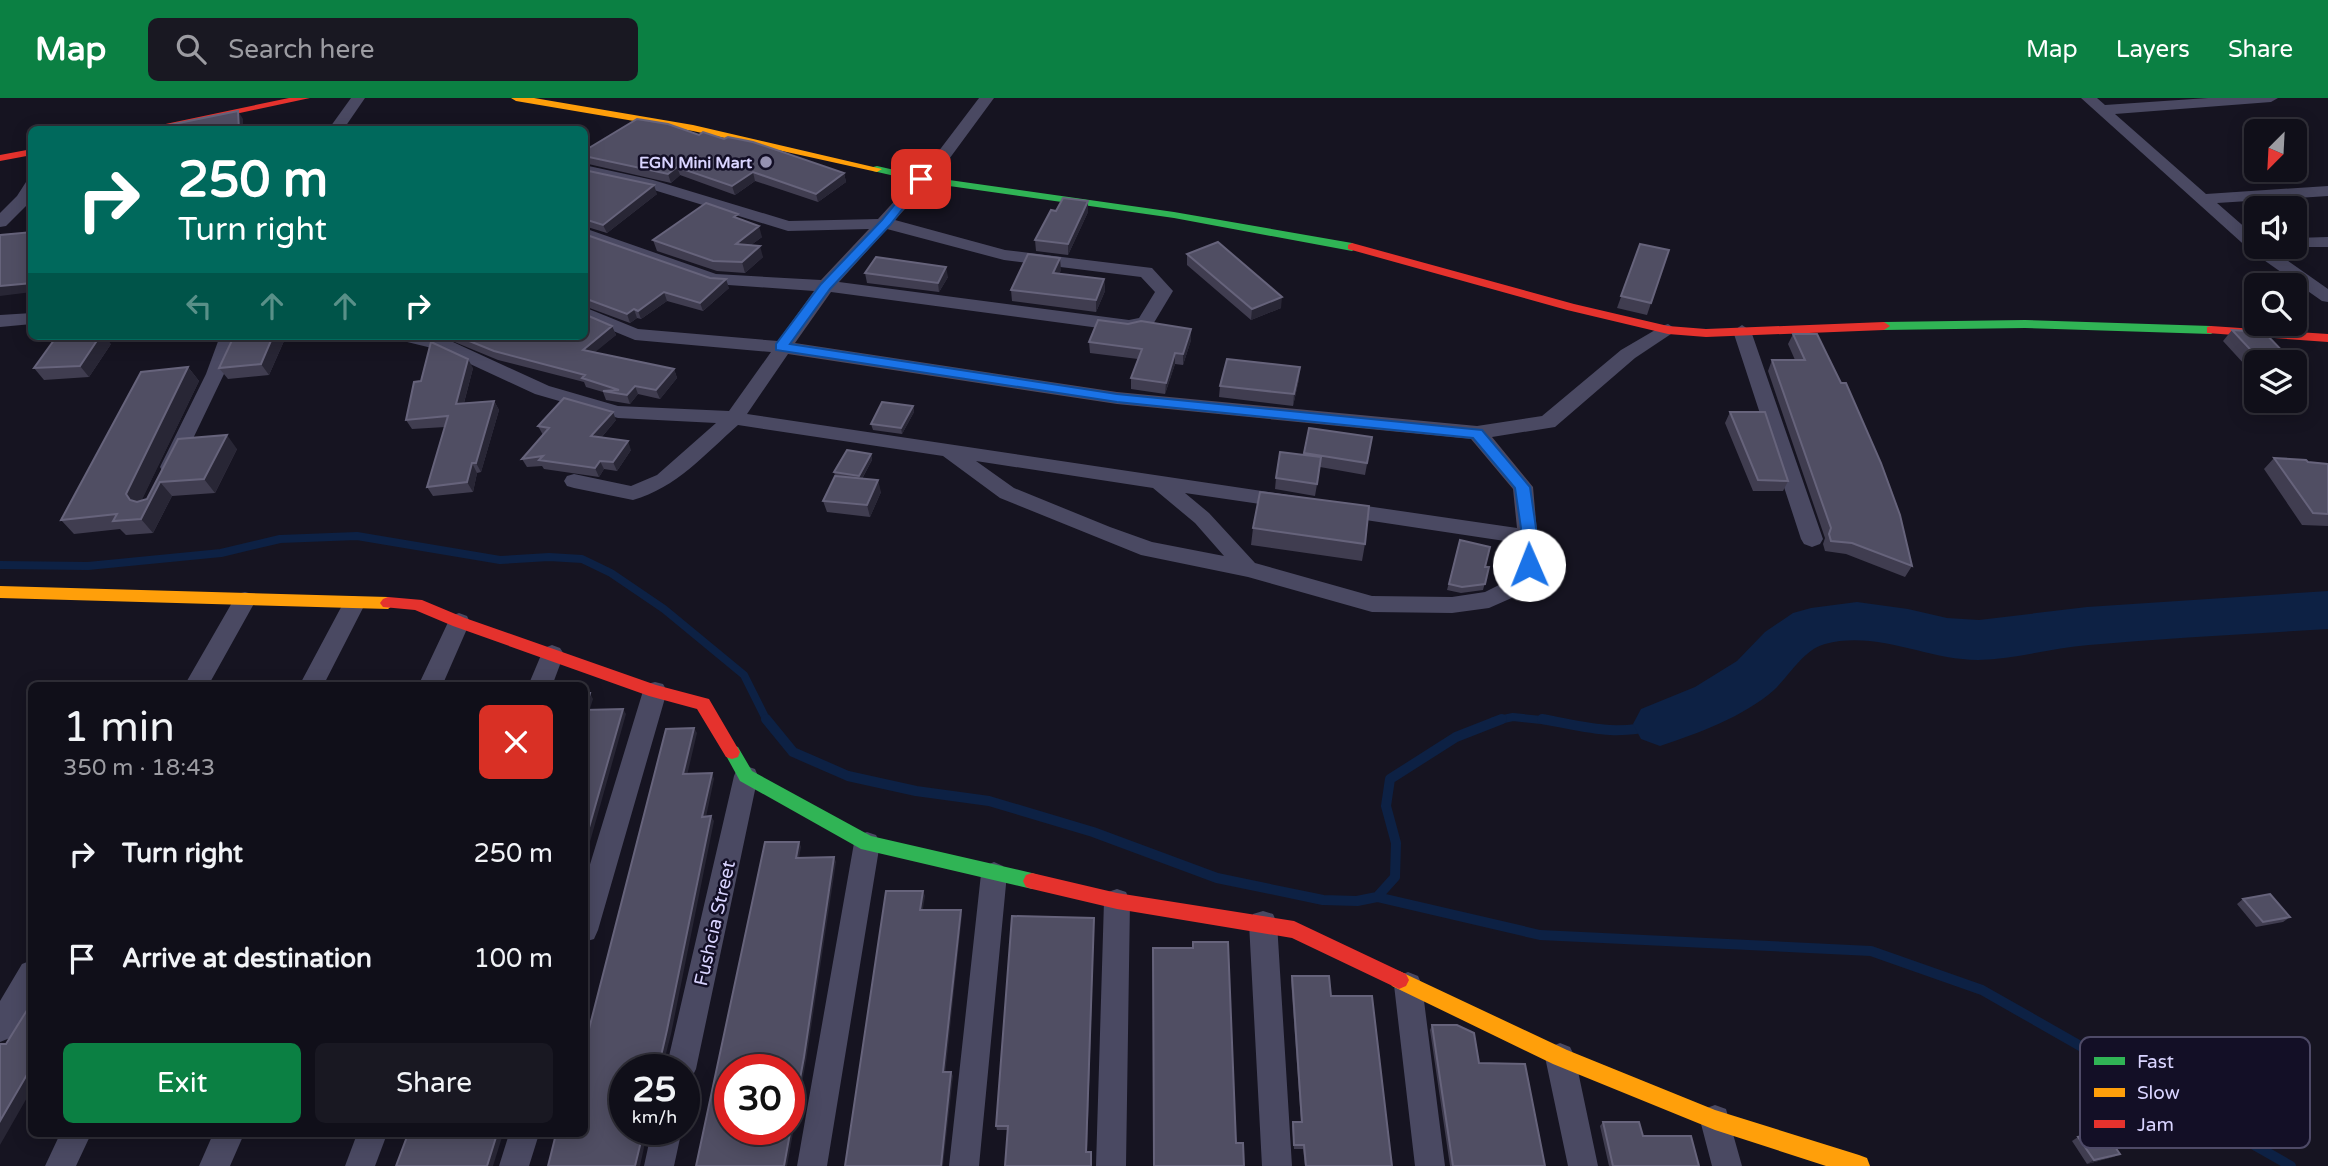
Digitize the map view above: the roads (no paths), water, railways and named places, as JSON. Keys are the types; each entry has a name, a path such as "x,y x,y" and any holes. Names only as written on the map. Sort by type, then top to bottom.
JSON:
{"street":[{"path":"162,126 304,98"},
{"path":"338,126 358,98"},
{"path":"516,98 681,126 921,179 1187,217 1359,248 1571,307 1668,330 1742,331 2025,324 2230,331 2328,338"},
{"path":"573,481 633,493 664,480 734,418 826,286 938,163 988,98"},
{"path":"2088,98 2244,235"},
{"path":"2102,110 2271,98"},
{"path":"0,158 28,153"},
{"path":"588,171 647,183 788,226 886,222 1004,255 1146,272 1164,291 1146,322 1129,326 826,286 714,279 588,234"},
{"path":"2201,198 2328,191"},
{"path":"0,204 28,193"},
{"path":"0,223 28,194"},
{"path":"0,223 28,216"},
{"path":"2307,243 2328,242"},
{"path":"2275,259 2328,297"},
{"path":"588,314 635,334 781,347 1117,398 1478,433 1548,422 1628,354 1668,330"},
{"path":"0,321 25,318"},
{"path":"1742,331 1812,539"},
{"path":"162,482 215,374 228,340"},
{"path":"421,340 446,346 542,390 618,412 734,418 1528,537"},
{"path":"946,450 1007,493 1149,549 1248,569 1372,604 1452,605 1489,600 1515,587 1529,565 1522,487 1478,433"},
{"path":"1158,482 1202,518 1248,569"},
{"path":"0,592 417,604 458,622 655,691 703,704 746,776 867,843 1117,901 1294,930 1560,1057 1715,1119 1859,1166"},
{"path":"198,682 245,600"},
{"path":"313,682 354,604"},
{"path":"432,682 458,622"},
{"path":"542,682 552,654"},
{"path":"588,917 655,691"},
{"name":"Fushcia Street","path":"684,1054 746,776"},
{"path":"812,1166 867,843"},
{"path":"964,1166 994,874"},
{"path":"1111,1166 1117,901"},
{"path":"1264,923 1277,1166"},
{"path":"0,1028 28,980"},
{"path":"1408,985 1430,1166"},
{"path":"1560,1057 1583,1166"},
{"path":"1715,1119 1727,1166"},
{"path":"60,1166 74,1137"},
{"path":"214,1166 228,1137"},
{"path":"360,1166 371,1137"},
{"path":"514,1166 523,1137"},
{"path":"659,1166 664,1145"}],"waterway":[{"path":"0,565 88,566 221,553 280,539 357,536 500,560 549,557 582,559 611,573 664,609 744,675 766,719"},
{"path":"1660,724 1714,702 1755,676 1783,646 1811,627 1857,621 1908,628 1947,638 1979,640 2087,626 2328,610"},
{"path":"1500,720 1513,717 1551,721"},
{"path":"766,719 793,752 848,776 916,791 989,801 1093,832 1217,878 1323,900 1357,901 1377,897"},
{"path":"1542,719 1587,728 1614,730 1660,724"},
{"path":"1377,897 1395,877 1396,843 1386,806 1390,779 1456,737 1500,720"},
{"path":"1494,721 1500,720"},
{"path":"1377,897 1540,935 1871,951 1982,990 2080,1046"},
{"path":"2259,1148 2291,1166"}],"place":[{"name":"EGN Mini Mart","path":"766,162"}]}
